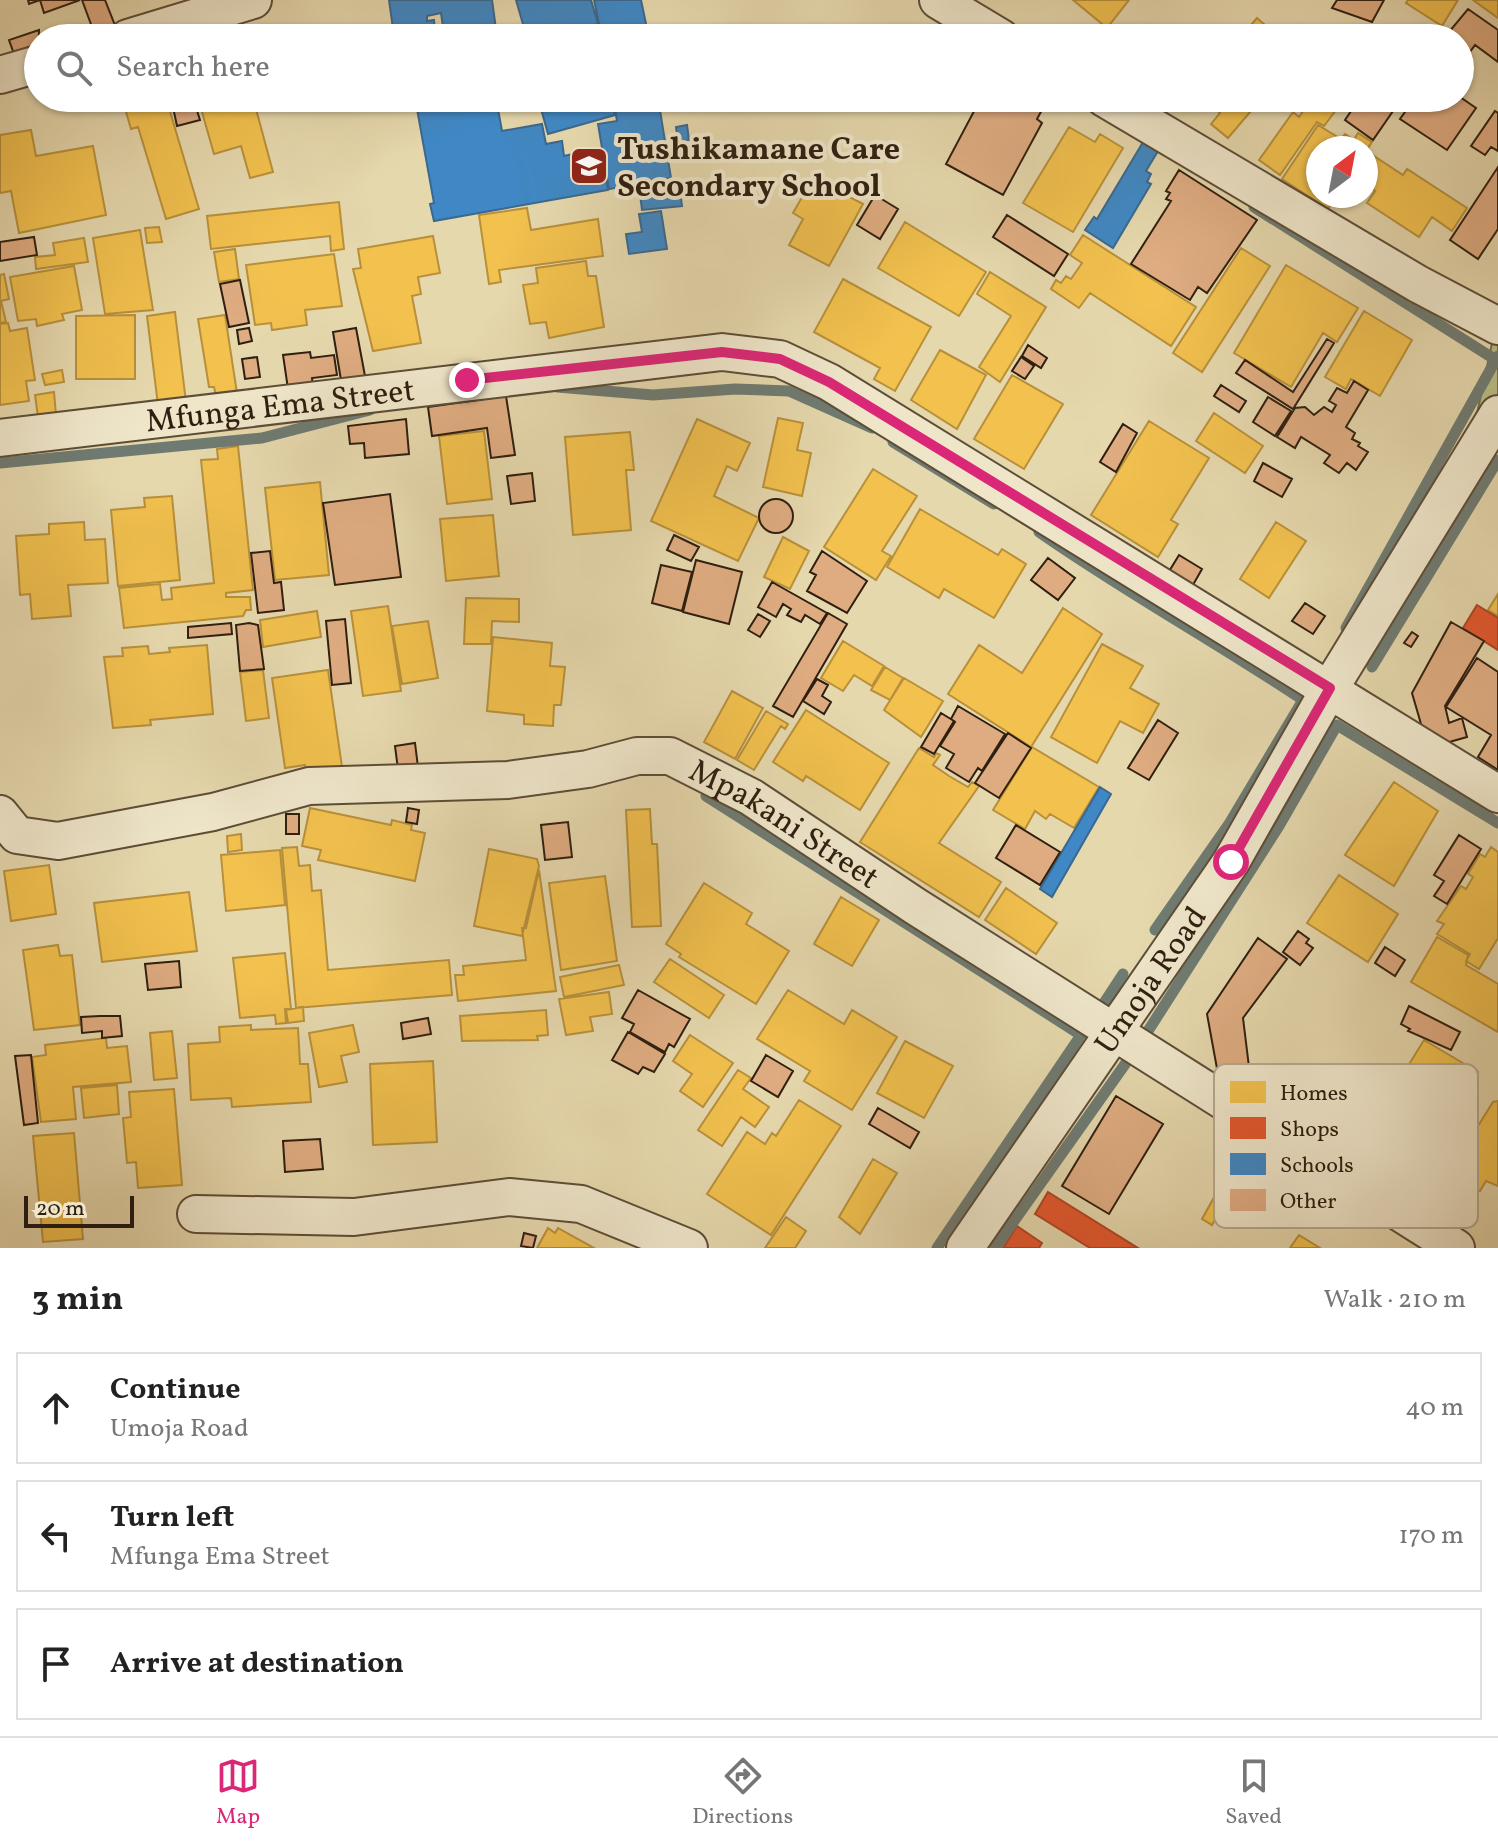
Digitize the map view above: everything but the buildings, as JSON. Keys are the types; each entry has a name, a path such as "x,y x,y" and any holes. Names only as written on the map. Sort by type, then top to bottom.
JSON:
{"street":[{"path":"174,24 253,0"},
{"path":"938,0 978,24"},
{"path":"0,75 24,68"},
{"path":"1128,112 1418,284 1498,326"},
{"name":"Mfunga Ema Street","path":"0,438 722,352 780,359 829,382 1498,794"},
{"name":"Umoja Road","path":"965,1248 1231,862 1330,688 1498,414"},
{"name":"Mpakani Street","path":"9,824 58,841 213,812 309,786 508,780 588,769 637,756 670,756 699,767 751,797 1214,1094"},
{"path":"196,1214 354,1217 509,1197 581,1204 689,1248"},
{"name":"Mpakani Street","path":"1424,1228 1456,1248"}],"green space":[{"path":"1498,315 1498,434 1475,423"}],"waterway":[{"path":"1254,207 1496,360"},
{"path":"1346,628 1498,356"},
{"path":"557,387 653,395 735,389 789,391 872,428"},
{"path":"0,463 262,438 370,410"},
{"path":"893,442 994,504"},
{"path":"1372,667 1498,460"},
{"path":"1039,532 1303,700 1229,824 1155,930"},
{"path":"1148,1031 1279,826 1337,725 1498,823"},
{"path":"706,796 1081,1035 937,1248"},
{"path":"1104,1003 1123,974"},
{"path":"995,1248 1128,1060"}],"place":[{"name":"Tushikamane Care Secondary School","path":"589,166"}],"route":[{"path":"467,380 722,352 780,359 829,382 1330,688 1231,862"}]}
